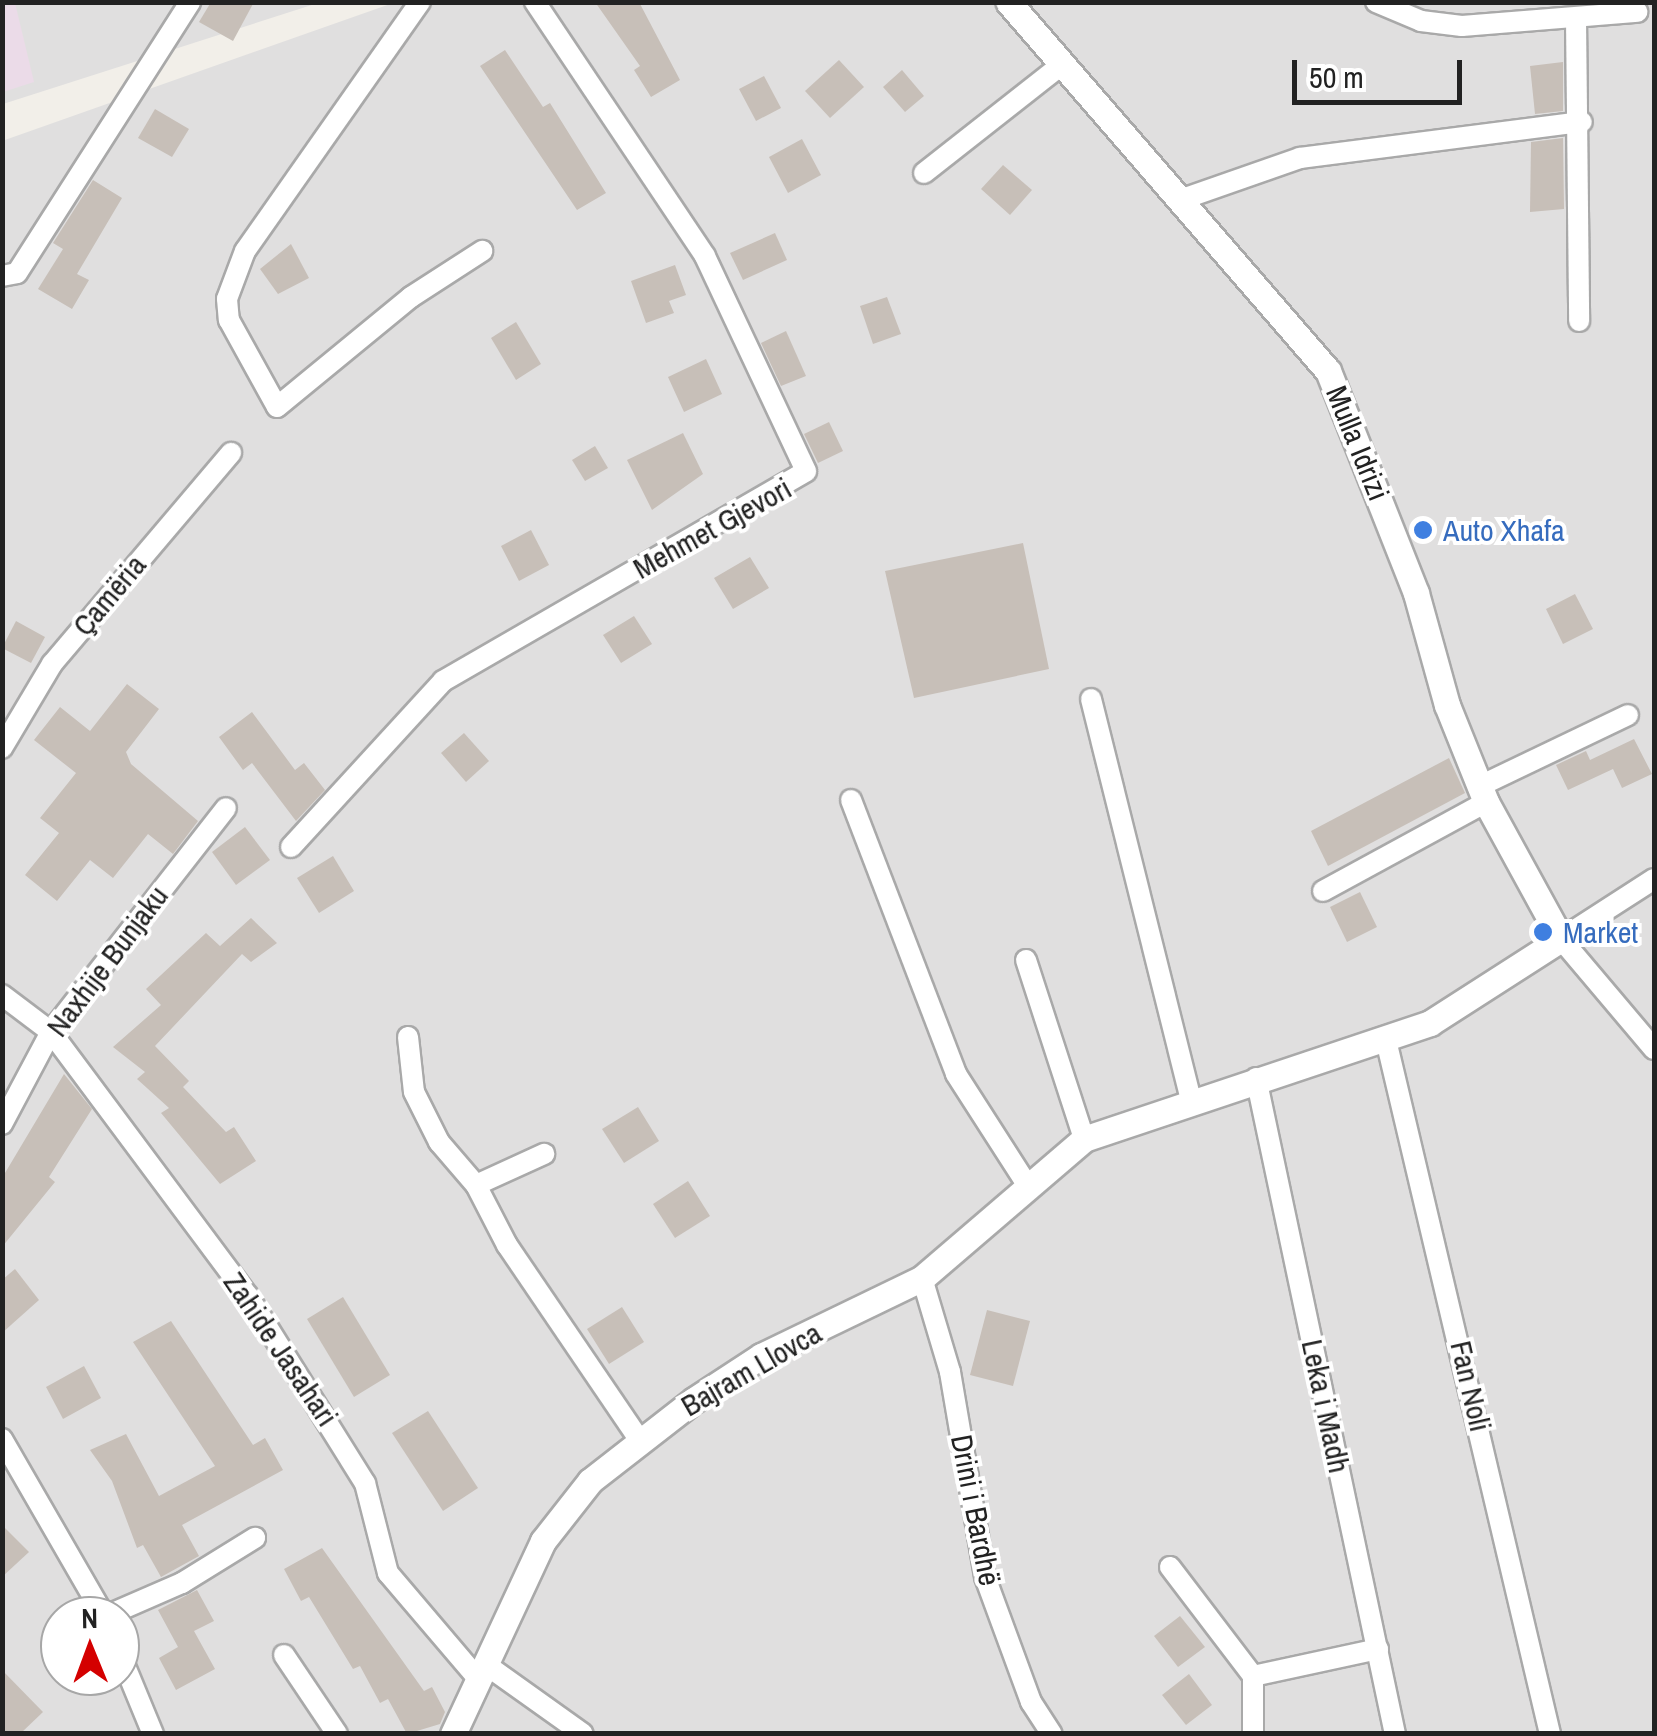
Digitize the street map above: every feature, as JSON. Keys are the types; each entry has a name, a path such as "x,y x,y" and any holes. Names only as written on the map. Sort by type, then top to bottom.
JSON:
{"street":[{"path":"2,276 17,273 190,2"},
{"path":"420,2 245,251 227,299 228,320 277,407 411,297 482,251"},
{"name":"Mehmet Gjevori","path":"291,847 443,680 806,472 704,256 535,2"},
{"name":"Mulla Idrizi","path":"1008,2 1328,371 1416,593 1483,794 1561,939"},
{"path":"1376,2 1420,21 1462,26 1637,12"},
{"path":"1576,18 1582,122 1579,321"},
{"path":"924,173 1060,66"},
{"path":"1180,200 1300,158 1582,122"},
{"name":"Çamëria","path":"2,748 52,664 230,454"},
{"path":"1091,699 1192,1100"},
{"path":"1323,891 1483,794 1628,714"},
{"path":"851,800 956,1074 1026,1182"},
{"name":"Naxhije Bunjaku","path":"2,1124 51,1032 226,808"},
{"path":"1654,879 1561,939 1654,1049"},
{"name":"Bajram Llovca","path":"452,1734 543,1541 590,1482 640,1439 761,1356 922,1278 1026,1182 1084,1139 1256,1078 1430,1023 1561,939"},
{"path":"1026,960 1084,1139"},
{"path":"2,995 51,1032"},
{"name":"Zahide Jasahari","path":"51,1032 322,1403 365,1483 388,1573 482,1672"},
{"path":"408,1036 414,1092 439,1142 476,1184 507,1245 640,1439"},
{"name":"Fan Noli","path":"1386,1040 1550,1734"},
{"name":"Leka i Madh","path":"1256,1078 1395,1734"},
{"path":"476,1184 544,1154"},
{"name":"Drini i Bardhë","path":"922,1278 950,1372 985,1577 1031,1702 1052,1734"},
{"path":"2,1440 93,1596"},
{"path":"140,1601 182,1583 254,1538"},
{"path":"1170,1567 1253,1676 1253,1734"},
{"path":"1253,1676 1378,1649"},
{"path":"284,1655 337,1734"},
{"path":"482,1672 583,1734"},
{"path":"137,1696 153,1734"}],"shaded area":[{"path":"3,2 318,3 3,104"},
{"path":"3,2 15,3 34,82 3,92"},
{"path":"393,3 1654,3 1654,1733 3,1733 2,141"}],"building":[{"path":"211,2 254,2 233,41 199,22"},
{"path":"595,2 639,2 680,80 651,97 634,70 640,66"},
{"path":"505,50 543,107 550,103 606,193 577,210 480,66"},
{"path":"839,60 864,87 830,118 805,91"},
{"path":"1563,62 1563,111 1535,114 1530,66"},
{"path":"902,70 924,96 905,112 883,87"},
{"path":"764,76 781,108 756,121 739,89"},
{"path":"155,109 189,129 172,157 138,138"},
{"path":"1563,138 1564,209 1530,212 1531,142"},
{"path":"802,139 821,175 788,193 769,157"},
{"path":"1003,165 1032,190 1010,215 981,189"},
{"path":"93,180 122,198 77,274 89,280 72,309 38,289 63,249 53,243"},
{"path":"775,233 787,260 743,280 730,253"},
{"path":"291,244 309,278 278,294 260,269"},
{"path":"675,265 686,295 669,301 674,313 646,323 631,281"},
{"path":"887,297 901,334 873,344 860,306"},
{"path":"516,322 541,364 516,380 491,338"},
{"path":"786,331 806,376 781,386 761,343"},
{"path":"706,359 722,394 684,412 668,377"},
{"path":"829,422 843,451 818,463 804,434"},
{"path":"683,433 703,474 652,510 627,460"},
{"path":"595,446 608,468 585,481 572,460"},
{"path":"531,530 549,565 519,581 501,546"},
{"path":"1023,543 1049,669 914,698 885,571"},
{"path":"750,557 769,588 733,609 714,578"},
{"path":"1575,594 1593,629 1563,644 1546,609"},
{"path":"634,616 652,644 621,663 603,635"},
{"path":"16,621 45,637 31,663 2,648"},
{"path":"127,684 159,709 126,752 131,764 198,821 173,854 148,834 113,878 90,860 57,901 25,875 59,833 40,818 76,773 34,740 60,707 90,731"},
{"path":"252,712 295,770 304,763 325,790 296,821 252,763 243,770 219,737"},
{"path":"464,733 489,761 466,782 441,753"},
{"path":"1634,739 1652,774 1622,788 1613,769 1568,790 1556,765 1586,751 1590,760"},
{"path":"1449,758 1465,793 1328,866 1311,831"},
{"path":"245,827 270,860 236,885 212,852"},
{"path":"333,856 354,891 319,913 297,878"},
{"path":"1360,892 1377,927 1347,942 1330,907"},
{"path":"251,918 277,943 251,962 242,954 155,1046 189,1081 183,1087 226,1132 234,1127 256,1161 220,1184 161,1113 169,1108 137,1079 145,1072 113,1047 161,1005 146,989 206,933 220,946"},
{"path":"64,1074 92,1109 49,1177 55,1182 2,1247 2,1178"},
{"path":"638,1107 659,1141 624,1163 602,1129"},
{"path":"688,1181 710,1216 675,1238 653,1204"},
{"path":"15,1269 39,1300 2,1333 2,1280"},
{"path":"343,1297 390,1375 354,1397 307,1319"},
{"path":"622,1307 644,1342 609,1364 587,1329"},
{"path":"987,1310 1030,1321 1013,1386 970,1375"},
{"path":"171,1321 253,1445 265,1438 283,1470 182,1525 199,1556 161,1577 143,1545 137,1548 112,1481 90,1450 126,1434 159,1496 215,1466 133,1342"},
{"path":"84,1366 101,1398 63,1419 46,1387"},
{"path":"428,1411 478,1488 443,1511 392,1433"},
{"path":"2,1525 29,1552 2,1577"},
{"path":"322,1548 424,1691 432,1687 445,1712 440,1724 407,1734 388,1699 380,1703 360,1666 353,1669 309,1597 301,1601 284,1569"},
{"path":"197,1590 214,1621 194,1631 215,1669 176,1690 159,1658 178,1647 158,1610"},
{"path":"1180,1616 1205,1647 1178,1667 1154,1636"},
{"path":"2,1670 43,1712 20,1734 2,1734"},
{"path":"1189,1674 1212,1705 1186,1725 1162,1695"}],"place":[{"name":"Auto Xhafa","path":"1423,530"},
{"name":"Market","path":"1543,932"}]}
